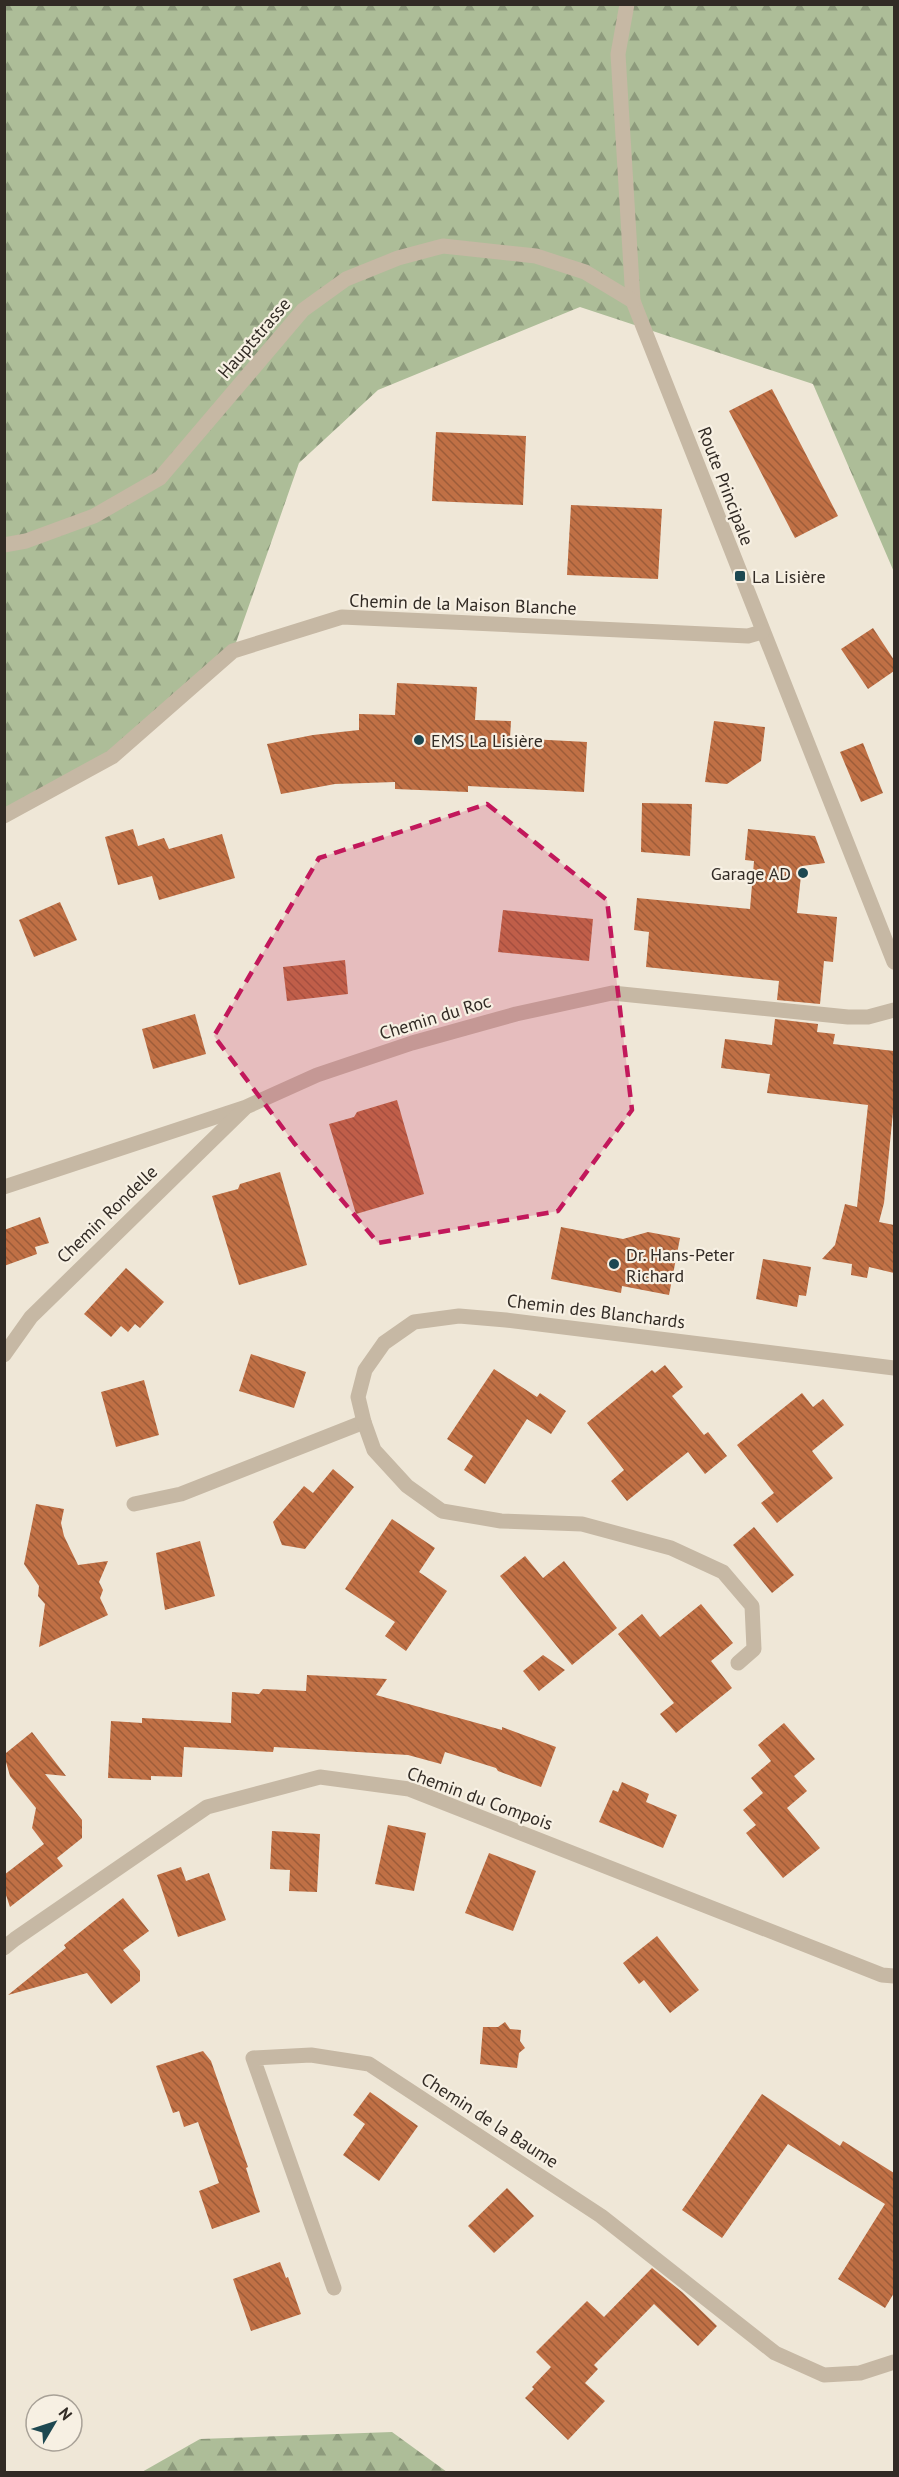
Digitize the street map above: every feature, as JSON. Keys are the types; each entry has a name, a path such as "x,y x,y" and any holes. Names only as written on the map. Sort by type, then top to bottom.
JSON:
{"street":[{"name":"Route Principale","path":"627,4 618,54 633,301 894,962"},
{"name":"Hauptstrasse","path":"4,545 26,541 94,516 160,478 303,310 346,279 398,258 443,246 536,256 585,272 633,301"},
{"name":"Chemin de la Maison Blanche","path":"4,816 112,757 233,651 342,617 748,636 762,632"},
{"name":"Chemin du Roc","path":"4,1187 246,1107 317,1076 412,1043 516,1014 612,993 848,1017 868,1017 894,1010"},
{"name":"Chemin Rondelle","path":"4,1355 32,1317 246,1107"},
{"name":"Chemin des Blanchards","path":"738,1663 754,1648 752,1606 723,1572 671,1548 582,1524 501,1521 442,1511 407,1486 374,1449 364,1422 358,1397 365,1370 384,1343 414,1322 459,1316 894,1368"},
{"path":"134,1504 181,1494 364,1422"},
{"name":"Chemin du Compois","path":"4,1948 207,1807 320,1777 409,1789 882,1975 894,1976"},
{"name":"Chemin de la Baume","path":"334,2288 253,2058 311,2055 369,2064 601,2216 775,2353 824,2376 860,2373 894,2362"}],"highlighted area":[{"path":"487,804 607,900 632,1110 558,1211 378,1243 294,1143 214,1036 319,858"}],"green space":[{"path":"5,5 894,5 894,572 813,384 580,307 378,390 299,463 233,651 112,757 5,816"},
{"path":"392,2432 447,2472 142,2472 200,2439"}],"building":[{"path":"772,389 838,516 795,538 729,411"},
{"path":"436,432 526,436 523,505 432,501"},
{"path":"571,505 662,509 658,579 567,575"},
{"path":"873,628 894,660 894,671 868,689 841,649"},
{"name":"EMS La Lisière","path":"397,683 477,687 475,720 511,721 510,738 587,742 584,792 468,786 468,792 395,789 395,782 335,784 281,794 267,744 313,735 359,730 359,714 395,715"},
{"path":"714,721 765,727 761,761 727,784 705,782"},
{"path":"863,743 883,793 861,802 840,752"},
{"path":"642,803 692,804 690,856 641,852"},
{"path":"133,829 138,846 164,838 169,849 222,834 235,878 159,900 152,876 118,885 105,837"},
{"path":"748,829 815,836 825,863 802,866 797,913 837,917 833,962 824,961 820,1004 777,1000 779,981 646,967 649,932 634,930 637,898 750,909 754,861 745,860"},
{"path":"60,902 77,940 34,957 19,920"},
{"path":"503,910 593,919 589,961 498,952"},
{"path":"345,960 348,994 287,1001 283,967"},
{"path":"195,1014 206,1054 153,1069 142,1029"},
{"path":"775,1019 818,1024 817,1032 835,1034 833,1044 894,1051 894,1102 884,1203 879,1222 894,1225 894,1273 869,1267 867,1278 851,1275 852,1264 822,1259 835,1245 845,1204 857,1207 868,1105 767,1093 770,1074 721,1068 725,1039 772,1045"},
{"path":"397,1100 424,1194 356,1214 329,1124 354,1117 357,1112"},
{"path":"280,1172 307,1265 239,1285 212,1196 238,1189 240,1184"},
{"path":"40,1217 49,1243 35,1247 37,1254 4,1266 4,1230"},
{"name":"Dr. Hans-Peter Richard","path":"561,1227 623,1239 648,1232 680,1238 669,1295 622,1286 621,1293 551,1279"},
{"path":"763,1259 811,1267 806,1296 799,1295 797,1307 756,1299"},
{"path":"126,1268 164,1302 140,1328 135,1324 128,1332 121,1326 111,1337 84,1314"},
{"path":"251,1354 306,1372 294,1408 239,1391"},
{"path":"665,1365 683,1387 672,1396 704,1435 708,1432 727,1456 705,1474 688,1452 627,1501 611,1481 624,1470 587,1423 652,1370 655,1373"},
{"path":"494,1369 537,1397 540,1393 566,1411 551,1434 527,1419 485,1484 464,1470 473,1456 447,1439"},
{"path":"144,1380 159,1435 116,1447 101,1392"},
{"path":"802,1393 813,1407 823,1399 844,1425 812,1451 833,1478 777,1523 761,1503 774,1493 737,1445"},
{"path":"333,1469 354,1487 305,1549 282,1545 273,1522 304,1486 313,1493"},
{"path":"36,1504 64,1509 61,1523 64,1536 78,1565 108,1561 99,1582 103,1590 100,1598 108,1615 39,1647 45,1604 38,1596 39,1586 24,1564"},
{"path":"392,1519 435,1548 419,1572 447,1591 406,1651 385,1636 395,1622 345,1589"},
{"path":"754,1527 794,1575 772,1593 733,1545"},
{"path":"200,1541 215,1596 165,1610 156,1553"},
{"path":"525,1556 543,1578 564,1561 617,1628 572,1665 500,1576"},
{"path":"701,1604 733,1643 711,1661 732,1688 676,1733 660,1714 674,1703 618,1634 642,1614 660,1637"},
{"path":"543,1655 565,1670 539,1691 523,1671"},
{"path":"307,1675 387,1679 376,1695 502,1730 502,1727 556,1747 541,1787 498,1771 496,1768 445,1752 441,1764 408,1755 274,1747 273,1752 184,1747 182,1777 151,1776 151,1780 108,1778 111,1721 142,1723 142,1718 231,1723 232,1692 259,1694 263,1689 306,1691"},
{"path":"784,1723 815,1759 794,1776 807,1791 787,1808 820,1848 783,1878 746,1833 756,1825 743,1810 763,1793 751,1778 771,1761 758,1745"},
{"path":"32,1732 66,1776 45,1774 82,1820 82,1838 57,1858 63,1866 10,1907 4,1889 4,1875 44,1844 32,1828 36,1808 10,1776 6,1762 6,1753"},
{"path":"622,1782 649,1794 646,1802 677,1815 663,1848 599,1822 613,1790 618,1792"},
{"path":"388,1825 426,1833 414,1891 375,1884"},
{"path":"272,1831 320,1834 317,1892 289,1891 290,1870 270,1869"},
{"path":"489,1853 536,1871 513,1931 465,1913"},
{"path":"181,1867 186,1881 209,1873 226,1920 178,1937 157,1875"},
{"path":"123,1898 149,1931 123,1950 140,1971 140,1981 111,2004 87,1973 8,1995 66,1948 64,1945"},
{"path":"657,1936 699,1990 670,2013 644,1980 639,1984 623,1963"},
{"path":"505,2022 510,2029 521,2030 520,2041 525,2048 519,2053 517,2068 480,2064 483,2027 498,2027"},
{"path":"203,2051 211,2061 248,2167 246,2168 260,2212 212,2229 199,2191 219,2183 198,2122 184,2127 179,2111 173,2113 156,2066"},
{"path":"370,2092 418,2126 379,2181 343,2155 365,2124 353,2115"},
{"path":"762,2094 840,2146 843,2141 894,2173 894,2293 885,2308 838,2279 885,2204 788,2144 722,2238 682,2210"},
{"path":"507,2188 534,2216 494,2253 468,2226"},
{"path":"280,2262 286,2278 288,2277 301,2314 251,2331 233,2279"},
{"path":"652,2268 682,2292 717,2326 698,2346 654,2304 594,2365 598,2369 585,2383 605,2401 568,2440 525,2398 551,2367 536,2352 587,2301 604,2317"}],"place":[{"name":"La Lisière","path":"740,576"},
{"name":"EMS La Lisière","path":"419,740"},
{"name":"Garage AD","path":"803,873"},
{"name":"Dr. Hans-Peter Richard","path":"614,1264"}]}
